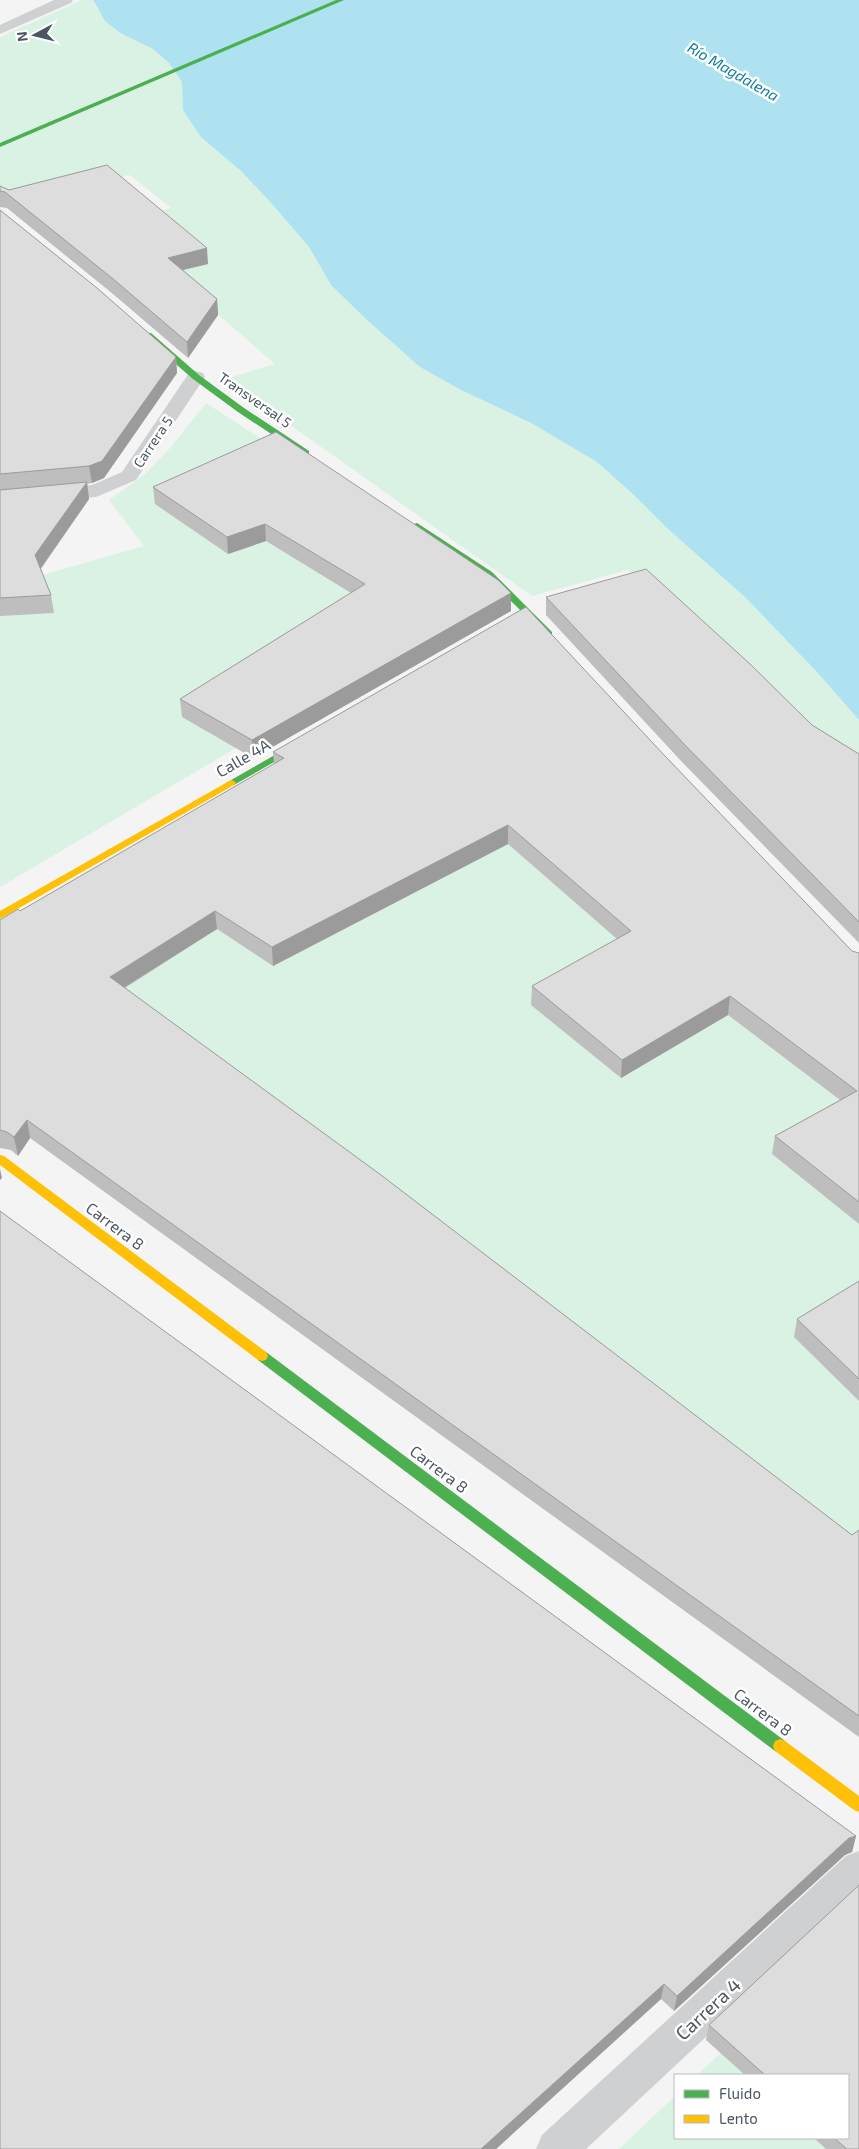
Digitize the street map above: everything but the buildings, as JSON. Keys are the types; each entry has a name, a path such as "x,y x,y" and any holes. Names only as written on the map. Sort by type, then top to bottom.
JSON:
{"street":[{"path":"0,30 66,0"},
{"path":"0,145 341,0"},
{"name":"Transversal 5","path":"136,325 196,377 241,410 316,459"},
{"name":"Carrera 5","path":"0,499 96,491 130,476 196,377"},
{"path":"406,519 489,574 524,614 555,640"},
{"name":"Calle 4A","path":"0,916 320,732"},
{"name":"Carrera 8","path":"0,1159 859,1805"},
{"name":"Carrera 4","path":"556,2149 859,1869"}],"green space":[{"path":"82,0 93,0 96,8 122,34 153,49 169,63 182,82 183,110 273,205 309,247 331,285 367,320 420,367 461,390 531,423 597,462 668,529 745,597 816,671 859,720 859,774 644,587 628,570 532,596 225,379 275,364 170,273 149,214 171,208 130,175 17,204 0,194 0,37"},
{"path":"206,403 277,449 266,541 366,602 182,716 236,748 0,887 0,616 39,576 144,546 109,500 145,474 171,447"},
{"path":"508,844 629,949 620,1078 728,1015 853,1110 772,1154 859,1224 859,1296 794,1337 859,1401 859,1545 21,928 217,929 273,966"},
{"path":"721,2053 744,2074 698,2074"},
{"path":"674,2097 674,2139 815,2139 826,2149 619,2149"}],"water":[{"name":"Río Magdalena","path":"93,0 859,0 859,720 816,671 745,597 668,529 597,462 531,423 461,390 420,367 367,320 331,285 309,247 273,205 241,171 201,137 183,110 182,82 169,63 153,49 122,34 105,21"}],"traffic: fast":[{"path":"0,145 341,0"},
{"path":"148,335 196,377 241,410 306,453"},
{"path":"417,526 489,574 549,634"},
{"path":"231,783 306,740"},
{"path":"262,1356 780,1746"}],"traffic: slow":[{"path":"0,916 231,783"},
{"path":"0,1159 262,1356"},
{"path":"780,1746 859,1805"}]}
